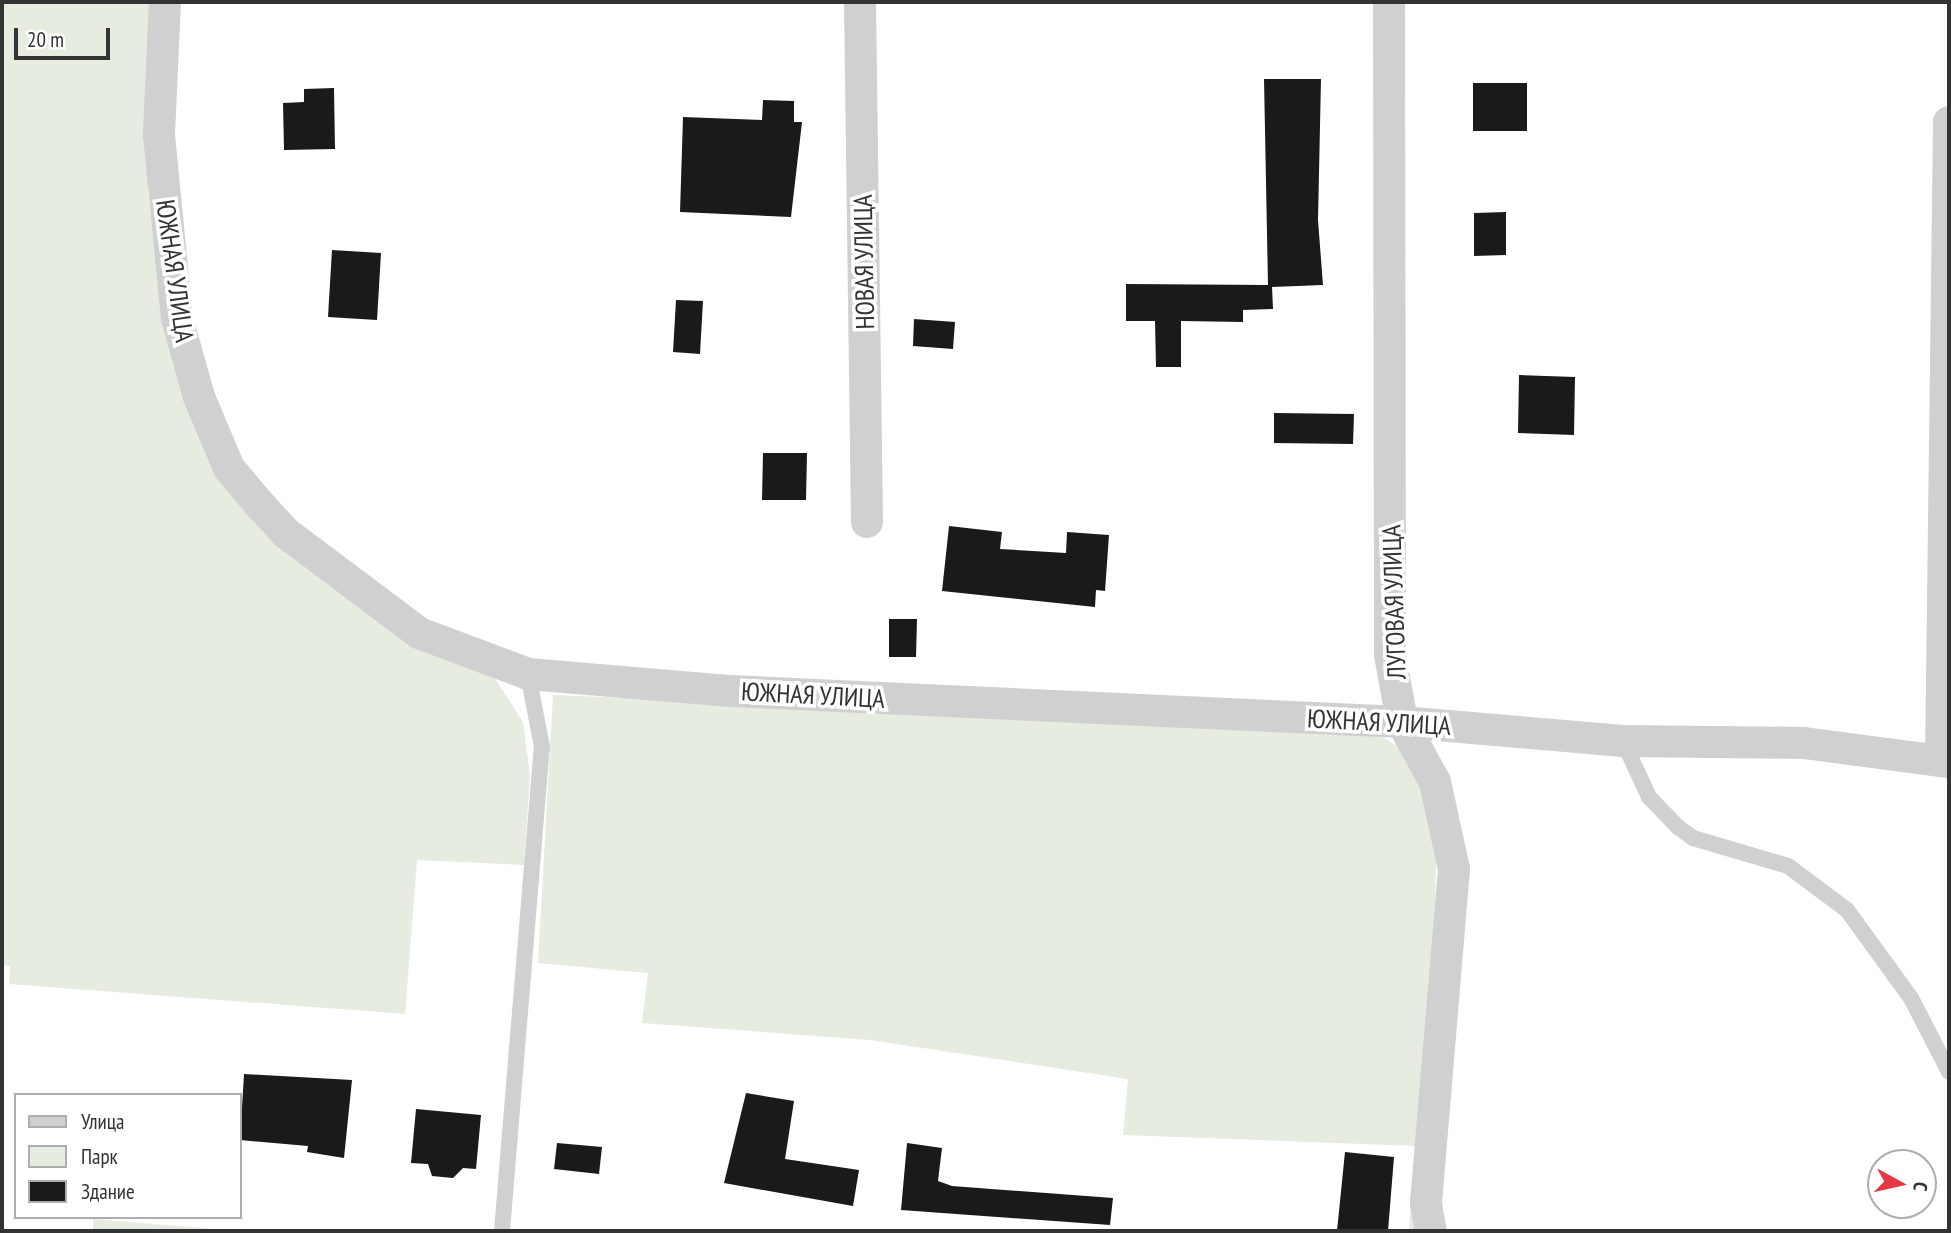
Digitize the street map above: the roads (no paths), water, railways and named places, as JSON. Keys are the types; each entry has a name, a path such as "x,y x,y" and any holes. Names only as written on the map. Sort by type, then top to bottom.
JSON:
{"street":[{"name":"ЮЖНАЯ УЛИЦА","path":"165,2 159,135 177,318 199,397 229,468 286,533 419,632 528,674 731,691 1402,722 1623,741 1804,744 1945,761"},
{"name":"НОВАЯ УЛИЦА","path":"860,2 867,522"},
{"name":"ЛУГОВАЯ УЛИЦА","path":"1389,2 1390,655 1402,722 1435,782 1454,869 1426,1204 1431,1231"},
{"path":"1945,761 1949,122"}],"lane":[{"path":"502,1231 542,747 528,674"},
{"path":"1623,741 1649,797 1678,827 1693,838 1788,866 1847,910 1911,998 1949,1072"}]}
